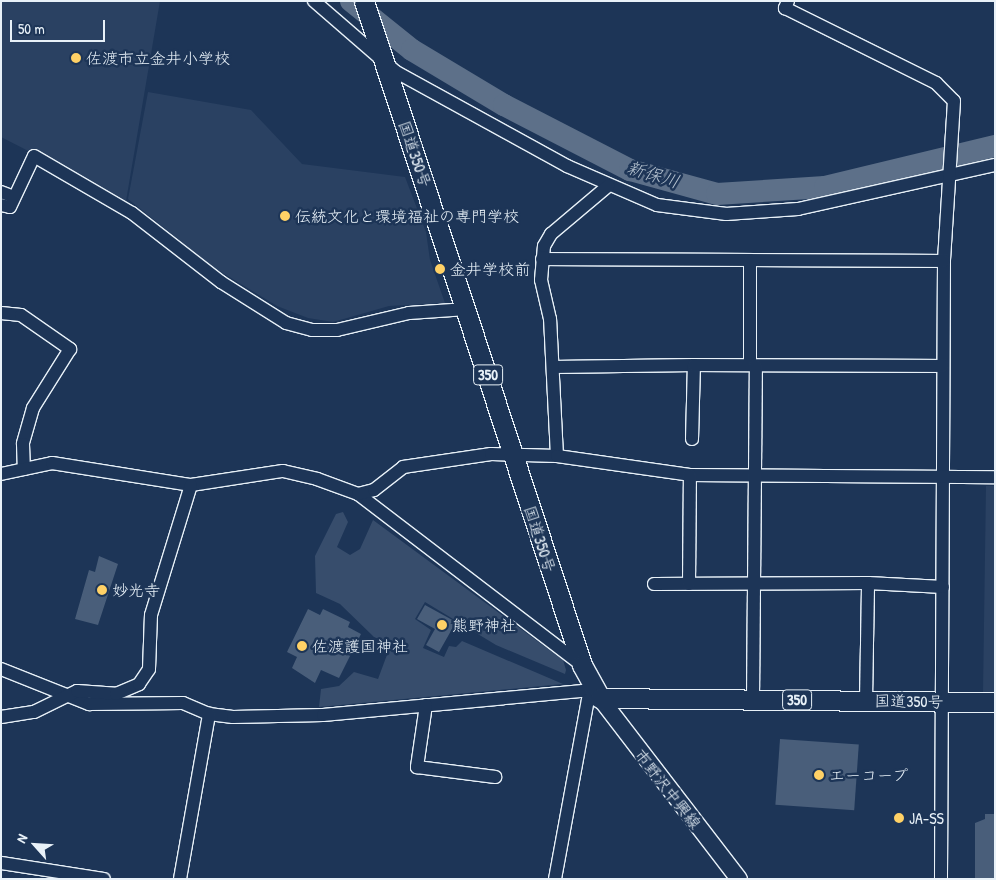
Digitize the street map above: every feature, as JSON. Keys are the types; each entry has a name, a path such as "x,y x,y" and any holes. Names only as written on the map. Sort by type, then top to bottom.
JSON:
{"highway":[{"name":"国道350号","path":"364,1 467,309 582,665 600,698 995,702"}],"main road":[{"name":"市野沢中興線","path":"600,698 738,879"}],"street":[{"path":"314,1 382,58 608,186 657,205 695,212 741,213 798,209 995,165"},
{"path":"788,1 785,8 936,83 954,101 949,132 944,261 941,879"},
{"path":"1,205 10,207 34,156 132,213 221,282 298,327 337,330 408,313 467,309"},
{"path":"557,456 552,366 542,259 551,234 608,186"},
{"path":"1,192 14,197"},
{"path":"542,259 944,261"},
{"path":"750,260 755,477 753,700"},
{"path":"1,312 21,315 70,350 33,408 23,444 24,469"},
{"path":"692,439 694,365"},
{"path":"552,366 943,366"},
{"path":"358,494 374,490 396,470 410,465 491,454 557,456 690,475 755,477 995,477"},
{"path":"1,474 52,463 191,485 283,472 358,494 582,665"},
{"path":"689,584 690,475"},
{"path":"1,717 34,712 77,691 116,694 130,690 148,670 151,615 191,485"},
{"path":"654,584 868,583 943,587"},
{"path":"866,700 868,583"},
{"path":"1,669 64,697 89,704 184,703 209,714 233,717 323,715 582,692 600,698"},
{"path":"555,879 588,700 600,698"},
{"path":"426,705 417,767 495,777"},
{"path":"180,879 209,714"},
{"path":"1,863 104,879"}],"shaded area":[{"name":"佐渡市立金井小学校","path":"1,1 160,1 126,201 1,137"},
{"name":"伝統文化と環境福祉の専門学校","path":"148,92 251,110 302,164 405,177 426,232 430,260 445,303 389,306 333,322 308,318 277,306 213,267 128,199"},
{"path":"986,486 995,486 995,693 983,693"},
{"path":"343,512 348,522 337,547 350,555 360,549 373,520 563,660 566,670 565,674 496,645 425,602 415,619 431,630 423,648 444,657 449,646 456,647 462,641 563,684 319,707 321,689 339,686 354,672 378,679 391,644 374,637 340,604 316,593 315,556 336,514"}],"building":[{"name":"妙光寺","path":"99,556 118,564 98,625 75,619 89,570 95,572"},
{"name":"熊野神社","path":"425,605 456,622 439,652 426,645 435,629 417,619"},
{"name":"佐渡護国神社","path":"308,609 320,615 323,609 350,622 348,627 361,634 339,678 321,670 315,683 292,668 297,657 287,652"},
{"name":"エーコープ","path":"780,739 859,745 854,810 775,805"},
{"path":"985,814 995,814 995,879 975,879 975,823 985,819"}],"waterway":[{"name":"新保川","path":"351,1 412,50 504,105 630,170 717,194 825,187 995,146"}],"place":[{"name":"佐渡市立金井小学校","path":"76,58"},
{"name":"伝統文化と環境福祉の専門学校","path":"285,216"},
{"name":"金井学校前","path":"440,269"},
{"name":"妙光寺","path":"102,590"},
{"name":"熊野神社","path":"442,625"},
{"name":"佐渡護国神社","path":"302,646"},
{"name":"エーコープ","path":"819,775"},
{"name":"JA-SS","path":"899,818"}]}
